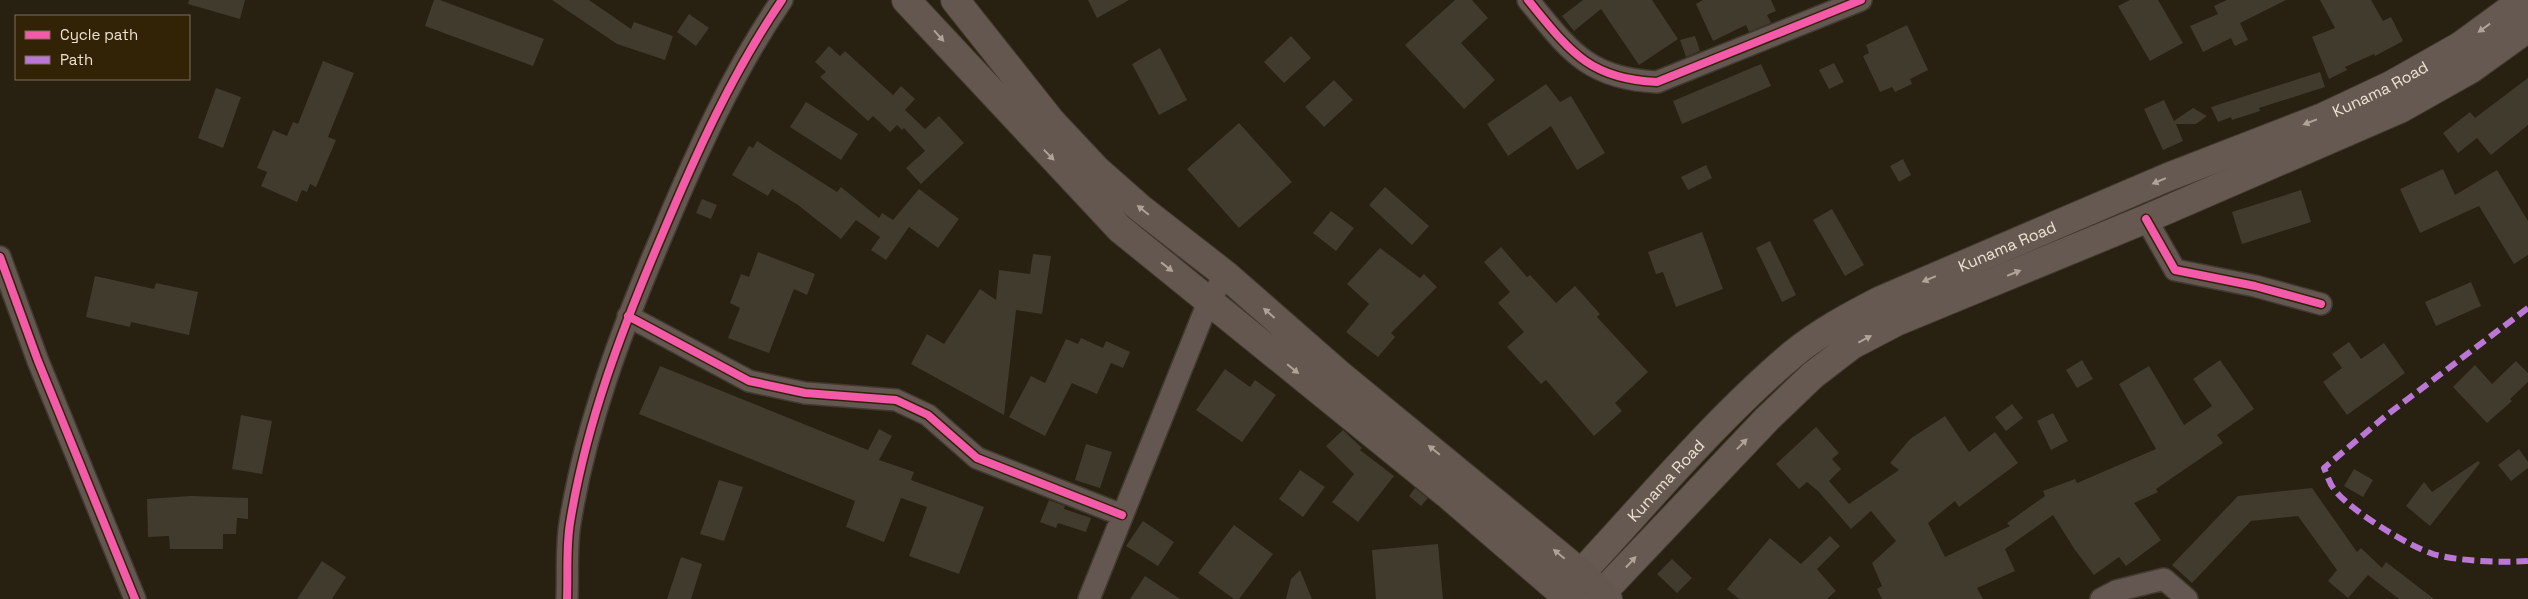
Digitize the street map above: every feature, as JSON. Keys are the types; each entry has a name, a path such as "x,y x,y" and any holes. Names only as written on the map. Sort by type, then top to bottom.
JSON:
{"main road":[{"path":"906,0 1120,230 1447,494 1570,599"},
{"path":"955,0 1051,121 1097,170 1140,208 1226,276 1339,374 1580,573 1603,597"},
{"name":"Kunama Road","path":"1570,599 1580,573 1751,392 1794,353 1837,323 1881,300 2159,181 2323,117 2391,85 2460,46 2523,0"},
{"name":"Kunama Road","path":"1603,597 1767,418 1813,375 1852,345 1896,322 2146,220 2400,109 2471,69 2528,28"}],"street":[{"path":"567,599 570,525 589,430 628,316 679,194 734,78 782,0"},
{"path":"1528,0 1564,44 1599,70 1628,81 1657,82 1861,0"},
{"path":"2146,220 2176,270 2255,286 2321,304"},
{"path":"0,257 38,361 135,599"},
{"path":"1089,599 1209,300 1226,276"},
{"path":"628,316 749,381 805,393 896,400 928,415 977,458 1122,515"},
{"path":"2101,599 2116,591 2164,579 2187,599"}],"building":[{"path":"189,0 245,0 240,19 188,4"},
{"path":"434,0 440,0 544,39 533,66 425,26"},
{"path":"552,0 589,0 631,29 634,22 673,36 665,60 617,44"},
{"path":"1088,0 1129,0 1097,18"},
{"path":"1455,0 1472,0 1488,18 1461,43 1495,80 1464,109 1405,45"},
{"path":"1583,0 1652,0 1678,39 1639,65 1601,9 1574,31 1562,16"},
{"path":"1703,0 1771,0 1776,11 1767,15 1771,23 1749,32 1746,25 1713,41 1696,4"},
{"path":"2130,0 2158,0 2183,43 2150,61 2118,6"},
{"path":"2227,0 2286,0 2240,23 2248,40 2235,46 2231,38 2203,52 2190,26 2218,14 2214,6"},
{"path":"2320,0 2371,0 2383,21 2391,17 2403,41 2375,56 2374,54 2345,67 2347,70 2329,79 2312,37 2335,28"},
{"path":"689,14 709,28 696,46 677,32"},
{"path":"1907,25 1928,70 1910,79 1912,84 1895,92 1892,87 1880,92 1863,56 1869,53 1866,45"},
{"path":"1291,36 1311,58 1284,83 1264,62"},
{"path":"1695,36 1700,51 1686,57 1680,40"},
{"path":"829,46 840,56 845,51 893,95 901,86 915,99 905,110 925,129 939,116 964,143 921,184 906,168 925,151 904,128 902,130 897,125 890,132 873,116 868,121 820,77 826,72 815,62"},
{"path":"1160,48 1187,100 1159,115 1132,64"},
{"path":"323,61 354,73 328,137 336,140 316,187 310,184 307,192 302,190 297,202 261,186 267,172 257,168 273,130 287,136 293,122 298,124"},
{"path":"1834,63 1844,82 1829,89 1819,70"},
{"path":"1761,64 1771,86 1682,124 1673,101"},
{"path":"2320,72 2325,87 2259,108 2260,111 2232,120 2231,117 2218,122 2211,107"},
{"path":"2528,78 2528,125 2491,155 2477,138 2458,153 2443,133 2470,112 2475,118"},
{"path":"1334,80 1353,100 1324,127 1305,107"},
{"path":"1546,84 1560,102 1571,96 1605,153 1577,170 1551,126 1508,156 1487,124"},
{"path":"216,88 241,97 223,148 198,138"},
{"path":"2164,100 2174,121 2193,108 2207,116 2196,124 2176,124 2183,141 2163,150 2144,109"},
{"path":"806,102 858,134 841,160 790,127"},
{"path":"1239,123 1292,182 1239,228 1187,169"},
{"path":"757,141 837,192 841,187 879,218 882,213 893,220 919,189 959,219 938,248 909,227 886,260 871,250 880,237 856,220 841,239 798,205 772,189 768,196 732,175 749,146 753,148"},
{"path":"1903,159 1911,175 1899,182 1890,166"},
{"path":"1706,165 1712,178 1688,190 1681,177"},
{"path":"2443,169 2455,195 2497,170 2528,221 2528,255 2514,264 2479,206 2420,233 2400,189"},
{"path":"1385,187 1429,226 1412,245 1369,205"},
{"path":"2301,190 2311,222 2242,244 2232,212"},
{"path":"702,199 717,205 711,219 696,213"},
{"path":"1832,209 1864,265 1845,276 1813,220"},
{"path":"1331,211 1354,228 1336,251 1313,233"},
{"path":"1702,232 1723,289 1676,307 1663,272 1656,274 1648,252"},
{"path":"1770,241 1796,295 1782,302 1756,248"},
{"path":"1501,247 1527,277 1530,275 1556,303 1575,286 1600,314 1597,317 1648,372 1615,403 1622,411 1594,436 1546,380 1541,384 1507,347 1524,332 1498,303 1510,292 1484,262"},
{"path":"1380,248 1420,278 1424,274 1437,287 1391,333 1395,337 1378,357 1346,332 1369,304 1347,284"},
{"path":"758,252 815,274 807,295 794,289 769,353 728,338 740,308 730,303 741,274 749,277"},
{"path":"1033,254 1051,256 1042,314 1016,310 1004,415 911,364 927,334 944,344 980,289 996,300 999,270 1030,274"},
{"path":"95,276 154,289 156,283 198,292 189,335 131,322 130,327 86,317"},
{"path":"2471,282 2481,306 2436,326 2425,302"},
{"path":"1081,338 1103,348 1106,341 1130,352 1123,368 1111,363 1097,394 1072,383 1045,436 1009,417 1031,376 1045,383 1066,339 1078,344"},
{"path":"2349,342 2361,359 2384,343 2405,373 2347,415 2323,382 2342,368 2332,354"},
{"path":"2082,360 2093,379 2077,388 2066,370"},
{"path":"2220,360 2254,409 2217,435 2223,443 2156,489 2158,492 2134,503 2161,540 2126,566 2119,557 2094,575 2075,550 2053,515 2005,549 2015,571 1977,588 1983,599 1882,599 1877,589 1882,586 1872,563 1896,541 1871,511 1851,529 1818,491 1807,482 1799,489 1776,464 1816,427 1839,453 1832,459 1841,469 1829,481 1849,504 1899,470 1890,463 1910,439 1945,416 1969,452 1995,432 2018,463 1959,507 1955,501 1928,523 1945,557 2010,526 2007,523 2045,496 2043,491 2075,479 2077,483 2156,449 2119,384 2149,366 2184,425 2212,406 2193,379"},
{"path":"2516,361 2528,373 2528,382 2510,399 2512,401 2487,423 2453,387 2475,365 2492,384"},
{"path":"660,366 868,450 879,429 892,436 879,460 914,472 911,480 984,507 959,574 909,556 927,507 901,498 884,542 846,527 855,501 639,414"},
{"path":"1225,369 1250,387 1255,380 1276,395 1242,442 1196,410"},
{"path":"2012,404 2023,418 2006,431 1995,417"},
{"path":"2053,413 2068,441 2051,450 2037,421"},
{"path":"241,415 272,421 262,474 232,469"},
{"path":"1343,430 1362,448 1360,450 1394,476 1358,522 1332,502 1354,474 1326,446"},
{"path":"1086,444 1112,452 1100,488 1075,480"},
{"path":"2519,449 2528,462 2528,468 2511,481 2498,465"},
{"path":"2478,461 2480,463 2430,526 2406,506 2424,482 2432,492"},
{"path":"2354,469 2373,480 2363,497 2344,486"},
{"path":"1300,470 1325,487 1303,517 1279,499"},
{"path":"719,480 743,487 724,541 700,534"},
{"path":"1415,488 1428,498 1421,506 1409,496"},
{"path":"2312,488 2357,552 2361,548 2382,568 2386,562 2434,599 2399,599 2368,575 2348,598 2328,581 2337,570 2298,516 2251,521 2192,583 2172,565 2238,496"},
{"path":"191,496 248,498 248,519 237,518 236,534 223,534 223,549 170,549 169,536 148,537 147,499"},
{"path":"1049,500 1065,506 1064,509 1091,518 1086,532 1058,523 1056,528 1040,522"},
{"path":"1143,521 1174,542 1158,566 1126,546"},
{"path":"1234,525 1273,554 1239,599 1234,599 1198,573"},
{"path":"1830,536 1840,546 1817,569 1836,591 1827,599 1739,599 1727,589 1770,538 1801,564"},
{"path":"1438,544 1443,599 1376,599 1372,550"},
{"path":"681,557 702,564 691,599 667,599"},
{"path":"1672,559 1692,578 1677,593 1657,574"},
{"path":"322,561 346,577 332,599 297,599"},
{"path":"1300,570 1312,599 1286,599 1291,579"},
{"path":"1145,576 1180,599 1130,599"}],"marked path":[{"path":"2528,308 2388,414 2324,468 2332,487 2341,497 2379,526 2422,550 2433,554 2467,560 2493,562 2528,561"}],"cycle path":[{"path":"567,599 570,523 586,449 607,377 647,270 702,144 747,56 782,0"},
{"path":"1528,0 1556,33 1582,59 1614,75 1633,80 1657,82 1861,0"},
{"path":"2146,219 2175,270 2255,286 2321,304"},
{"path":"0,257 38,361 135,599"},
{"path":"628,316 749,381 805,393 896,400 928,415 977,458 1122,515"}]}
